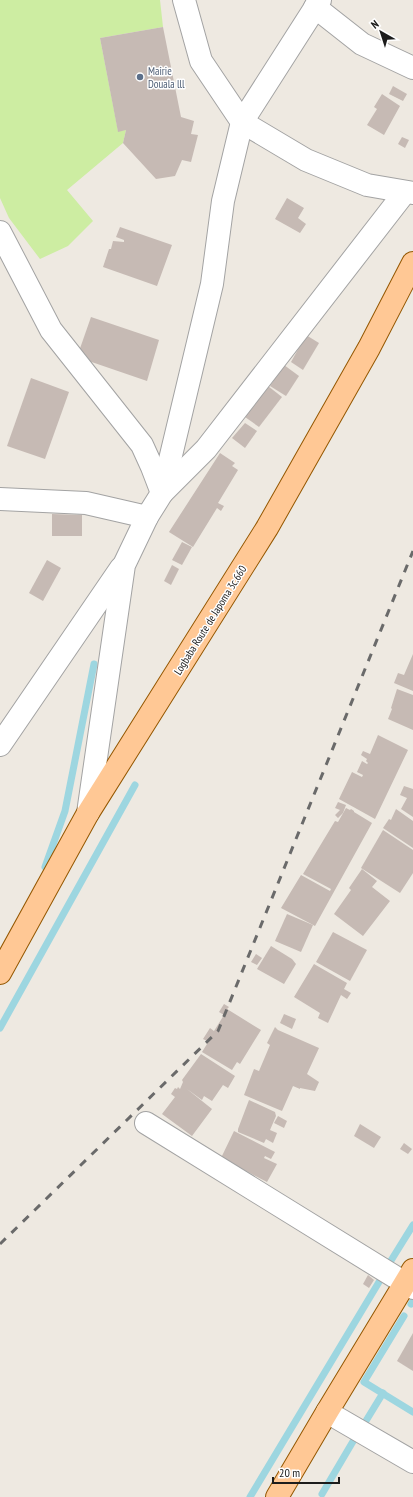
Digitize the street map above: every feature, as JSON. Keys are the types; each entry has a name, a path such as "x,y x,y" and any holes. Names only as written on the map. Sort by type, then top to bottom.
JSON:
{"main road":[{"name":"Logbaba Route de Japoma 3c.660","path":"0,973 88,813 267,528 369,348 413,263"},
{"path":"277,1497 327,1412 410,1280"}],"street":[{"path":"0,745 124,565 147,517 162,493 206,449 409,192 367,185 306,160 242,122 201,61 184,0"},
{"path":"162,493 212,284 223,201 242,122 318,4 362,44 413,68"},
{"path":"0,232 51,330 142,445 162,493"},
{"path":"0,499 86,503 147,517"},
{"path":"88,813 124,565"},
{"path":"146,1123 410,1280"},
{"path":"327,1412 413,1462"}],"green space":[{"path":"0,0 160,0 163,27 100,38 118,131 126,130 123,143 67,190 93,221 68,246 40,259 9,218 0,198"}],"building":[{"name":"Mairie Douala lll","path":"163,27 181,117 194,121 191,134 198,135 191,162 182,160 175,176 156,179 123,143 126,130 118,132 100,38"},
{"path":"393,86 407,94 403,101 389,94"},
{"path":"382,94 400,106 384,135 367,125 377,109 374,107"},
{"path":"402,137 409,140 405,148 398,144"},
{"path":"287,198 304,208 298,218 306,224 300,233 275,219"},
{"path":"120,227 172,245 157,286 103,267 113,241 124,242 124,240 116,237"},
{"path":"91,317 159,340 147,381 77,357"},
{"path":"306,335 319,343 303,370 291,362"},
{"path":"284,365 299,376 286,396 270,386"},
{"path":"31,378 69,392 45,459 7,446"},
{"path":"268,386 282,397 259,427 245,417"},
{"path":"245,423 257,431 245,448 232,438"},
{"path":"220,453 235,463 232,466 238,470 218,503 224,506 221,511 217,508 193,547 169,532"},
{"path":"52,514 82,515 82,536 52,536"},
{"path":"182,542 192,547 182,565 172,560"},
{"path":"47,560 61,568 43,601 29,593"},
{"path":"172,565 179,569 171,585 164,581"},
{"path":"413,654 413,691 394,683 398,673 404,675"},
{"path":"397,689 413,695 413,730 388,719"},
{"path":"378,735 408,750 375,819 339,799 352,772 362,777 363,775 357,772 362,761 367,764 368,763 366,761 367,759 361,755 363,751 370,754"},
{"path":"404,786 413,789 413,817 401,809 407,798 400,795"},
{"path":"338,802 346,805 343,813 338,818 335,815 340,810 335,808"},
{"path":"346,808 351,809 372,823 315,926 281,908 301,875 330,891 331,889 303,874 335,821 338,822"},
{"path":"396,809 413,821 413,848 383,828 389,819 391,820"},
{"path":"383,830 413,850 413,873 400,893 361,868"},
{"path":"362,869 377,881 372,887 390,901 363,936 334,914 351,890 349,888"},
{"path":"287,914 313,925 301,952 275,941"},
{"path":"333,932 367,950 350,981 316,962"},
{"path":"271,946 292,959 296,964 284,984 257,969"},
{"path":"256,954 262,958 257,965 251,962"},
{"path":"314,964 347,983 344,989 351,993 347,999 341,995 328,1023 318,1018 320,1013 294,997"},
{"path":"224,1004 229,1007 227,1009 261,1030 240,1064 237,1062 232,1070 202,1052 207,1044 207,1041 203,1039 210,1028 214,1031 224,1015 219,1012"},
{"path":"284,1014 296,1019 292,1029 280,1023"},
{"path":"275,1027 278,1030 319,1048 307,1074 319,1082 315,1091 300,1089 293,1086 282,1111 244,1095 254,1069 259,1071 270,1045 267,1043"},
{"path":"201,1054 235,1076 228,1088 223,1085 212,1101 204,1096 202,1100 187,1089 212,1109 192,1136 162,1114 175,1097 171,1094 175,1088 177,1089 178,1087 180,1089 183,1082 182,1080"},
{"path":"249,1100 275,1112 276,1116 270,1130 277,1133 273,1143 266,1139 264,1143 238,1132"},
{"path":"278,1116 287,1121 284,1128 274,1123"},
{"path":"360,1124 381,1137 374,1148 354,1136"},
{"path":"234,1131 275,1152 271,1159 265,1156 264,1158 277,1164 267,1182 221,1158"},
{"path":"404,1143 412,1149 408,1154 400,1149"},
{"path":"368,1275 374,1280 369,1288 363,1284"},
{"path":"413,1333 413,1371 397,1361"}],"waterway":[{"path":"45,867 65,811 94,664"},
{"path":"0,1028 135,785"},
{"path":"387,1267 413,1225"},
{"path":"250,1497 382,1277"},
{"path":"404,1316 364,1382 413,1412"},
{"path":"361,1429 383,1393"},
{"path":"322,1494 355,1438"}],"railway":[{"path":"0,1244 218,1031 413,551"}],"place":[{"name":"Mairie Douala lll","path":"140,77"}]}
